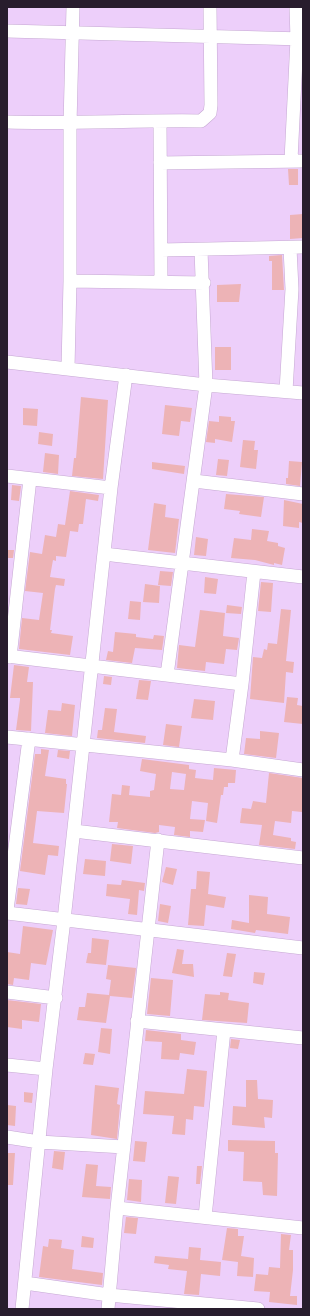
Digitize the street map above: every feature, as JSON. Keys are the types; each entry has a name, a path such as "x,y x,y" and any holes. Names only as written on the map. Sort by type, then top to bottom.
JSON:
{"street":[{"path":"68,368 70,281 70,124 73,7"},
{"path":"7,122 70,124 201,121 210,113 211,105 210,7"},
{"path":"160,163 297,160 300,39 296,7"},
{"path":"7,31 300,39"},
{"path":"160,121 161,282"},
{"path":"161,250 296,248 297,290 286,391"},
{"path":"167,675 206,385 204,283 201,250"},
{"path":"70,281 204,283"},
{"path":"7,362 206,385 303,393"},
{"path":"22,1309 46,1069 56,998 111,488 126,375"},
{"path":"7,476 111,488"},
{"path":"30,479 8,657 242,684"},
{"path":"194,481 303,494"},
{"path":"104,554 303,577"},
{"path":"232,760 254,572"},
{"path":"7,737 83,743 232,760 303,770"},
{"path":"7,910 29,739"},
{"path":"74,831 303,858"},
{"path":"108,1309 117,1208 158,840"},
{"path":"7,913 303,948"},
{"path":"7,992 56,998"},
{"path":"137,1021 303,1038"},
{"path":"205,1217 224,1030"},
{"path":"7,1065 46,1069"},
{"path":"7,1137 39,1142 124,1147"},
{"path":"117,1208 303,1228"},
{"path":"25,1283 110,1294 258,1309"}],"building":[{"path":"288,169 298,169 298,185 289,185"},
{"path":"303,214 303,238 290,239 290,215"},
{"path":"282,255 284,290 272,290 272,261 269,261 269,256"},
{"path":"241,284 239,302 217,302 217,285"},
{"path":"215,347 231,347 231,370 215,370"},
{"path":"81,397 108,400 103,479 72,476 74,458 76,458"},
{"path":"165,405 192,408 190,422 181,421 179,436 162,434"},
{"path":"23,408 38,409 37,426 23,425"},
{"path":"219,416 231,417 231,421 235,421 232,442 215,439 215,443 206,442 209,421 219,422"},
{"path":"39,432 53,434 52,446 38,444"},
{"path":"243,440 255,441 254,450 258,450 256,469 240,467"},
{"path":"45,453 59,455 58,474 43,472"},
{"path":"218,459 229,460 227,476 216,475"},
{"path":"289,461 302,462 300,486 286,484 286,478 288,478"},
{"path":"152,462 185,466 184,474 152,469"},
{"path":"12,485 21,486 19,501 11,500"},
{"path":"70,491 99,495 98,501 86,499 83,524 79,524 78,532 70,531 66,557 56,556 56,561 53,560 50,577 65,579 64,586 56,585 50,630 52,630 51,633 73,636 70,655 19,649 22,618 39,620 43,593 25,591 30,552 42,554 45,535 56,537 58,524 65,525"},
{"path":"226,494 264,497 261,517 239,514 240,511 224,509"},
{"path":"284,500 303,504 303,523 299,522 299,528 283,526"},
{"path":"154,503 166,505 165,517 179,519 175,553 148,550"},
{"path":"252,529 269,531 267,541 278,543 278,546 285,548 282,565 274,563 274,565 255,560 231,558 234,538 251,540"},
{"path":"196,537 208,539 206,556 194,555"},
{"path":"7,550 14,550 13,558 7,558"},
{"path":"160,571 173,572 171,586 158,585"},
{"path":"205,577 218,579 216,594 204,593"},
{"path":"261,582 273,583 271,612 258,611"},
{"path":"145,584 160,586 159,603 143,602"},
{"path":"130,601 141,602 140,620 128,619"},
{"path":"227,605 242,607 241,614 226,613"},
{"path":"281,609 291,610 286,661 294,662 293,673 286,672 284,703 250,699 253,657 262,658 264,649 267,650 268,643 277,644"},
{"path":"200,610 225,613 223,636 239,638 237,650 226,649 224,664 206,662 205,671 177,668 179,645 195,647"},
{"path":"115,632 136,634 136,637 153,639 154,635 164,636 162,650 135,648 132,663 106,660 108,651 113,652"},
{"path":"14,665 29,667 27,682 33,682 31,731 16,730 20,698 10,698"},
{"path":"104,676 112,677 111,685 103,684"},
{"path":"139,680 151,681 148,700 136,699"},
{"path":"287,697 298,698 297,705 303,706 303,724 284,722"},
{"path":"194,699 215,701 213,720 191,718"},
{"path":"62,703 75,705 72,736 45,733 48,710 61,711"},
{"path":"105,708 117,709 114,732 146,736 145,743 97,738 98,730 102,730"},
{"path":"166,724 182,726 179,747 163,745"},
{"path":"260,731 279,733 276,758 244,754 246,738 260,739"},
{"path":"41,749 49,750 45,776 66,779 67,784 64,813 37,811 33,843 59,846 58,856 48,855 45,875 20,871 35,754 41,754"},
{"path":"58,750 70,751 69,759 57,757"},
{"path":"142,759 189,765 189,769 196,770 195,778 213,780 214,768 236,770 235,783 228,783 228,787 224,787 223,795 221,795 217,823 206,821 208,803 192,801 190,819 205,820 203,832 190,831 190,837 174,835 175,827 159,825 159,832 155,833 117,828 118,822 109,822 112,794 121,795 122,785 130,786 129,795 150,797 150,791 154,790 156,774 140,771","holes":["172,772 186,774 184,790 170,789"]},
{"path":"269,773 303,778 302,812 292,811 291,823 275,821 273,835 291,838 291,841 296,842 295,849 259,845 262,825 240,823 242,808 251,809 253,801 266,803"},
{"path":"112,844 133,846 131,864 110,861"},
{"path":"85,859 106,861 105,876 83,874"},
{"path":"166,867 177,869 173,885 162,882"},
{"path":"197,871 210,872 208,894 226,897 224,908 206,905 204,926 188,925 191,889 196,889"},
{"path":"122,880 145,883 144,891 139,890 137,915 128,914 130,899 106,896 107,884 121,885"},
{"path":"18,888 30,889 27,905 16,904"},
{"path":"249,895 268,897 267,914 290,917 288,934 256,930 255,933 231,929 232,920 249,923"},
{"path":"160,904 171,906 168,923 158,921"},
{"path":"23,926 53,930 46,965 31,963 29,980 14,978 13,985 7,984 7,952 20,954"},
{"path":"92,938 109,940 106,965 86,963 88,953 91,953"},
{"path":"177,949 184,950 182,964 193,964 194,977 172,973"},
{"path":"227,953 236,954 232,977 223,976"},
{"path":"108,965 136,968 132,998 110,996 106,1023 77,1020 79,1007 85,1007 87,993 109,995 111,980 106,979"},
{"path":"254,972 265,973 263,985 253,983"},
{"path":"151,978 173,980 170,1016 147,1014"},
{"path":"220,992 229,993 228,1000 249,1003 247,1023 202,1020 205,994 220,995"},
{"path":"7,1000 41,1004 39,1022 22,1020 22,1029 7,1027"},
{"path":"101,1028 112,1029 110,1054 98,1052"},
{"path":"146,1030 181,1034 181,1040 196,1042 194,1055 180,1053 179,1060 161,1059 162,1042 145,1041"},
{"path":"231,1039 240,1040 238,1049 230,1048"},
{"path":"85,1053 95,1054 93,1065 83,1064"},
{"path":"187,1069 207,1071 204,1107 194,1106 193,1120 186,1119 185,1135 172,1134 174,1116 143,1114 145,1091 184,1094"},
{"path":"246,1080 257,1080 258,1099 273,1100 272,1118 264,1117 265,1128 232,1125 233,1106 246,1107"},
{"path":"95,1085 119,1088 117,1104 120,1105 117,1139 91,1135"},
{"path":"24,1092 33,1093 32,1103 24,1102"},
{"path":"7,1105 16,1106 15,1126 7,1125"},
{"path":"228,1140 275,1141 275,1153 278,1153 277,1196 263,1195 262,1182 243,1181 244,1152 228,1151"},
{"path":"135,1141 147,1142 145,1162 133,1161"},
{"path":"54,1151 65,1152 63,1170 52,1168"},
{"path":"7,1153 15,1153 13,1185 7,1185"},
{"path":"86,1164 98,1165 96,1186 111,1187 110,1199 82,1197"},
{"path":"197,1166 202,1166 200,1184 196,1184"},
{"path":"168,1176 179,1177 176,1204 165,1203"},
{"path":"129,1179 142,1180 141,1202 127,1200"},
{"path":"126,1217 138,1218 136,1234 124,1233"},
{"path":"227,1228 238,1229 238,1236 244,1236 241,1256 254,1258 253,1277 237,1276 238,1262 222,1260"},
{"path":"281,1234 291,1235 289,1250 293,1250 293,1270 290,1296 297,1296 297,1305 269,1302 270,1292 254,1291 256,1274 268,1275 269,1267 280,1268"},
{"path":"82,1236 94,1238 93,1248 81,1247"},
{"path":"49,1239 62,1240 61,1248 74,1250 72,1269 103,1273 102,1285 39,1277 43,1246 48,1247"},
{"path":"189,1247 201,1248 200,1260 221,1262 220,1276 201,1274 199,1295 184,1294 187,1271 168,1269 169,1265 154,1263 155,1256 188,1259"}]}
